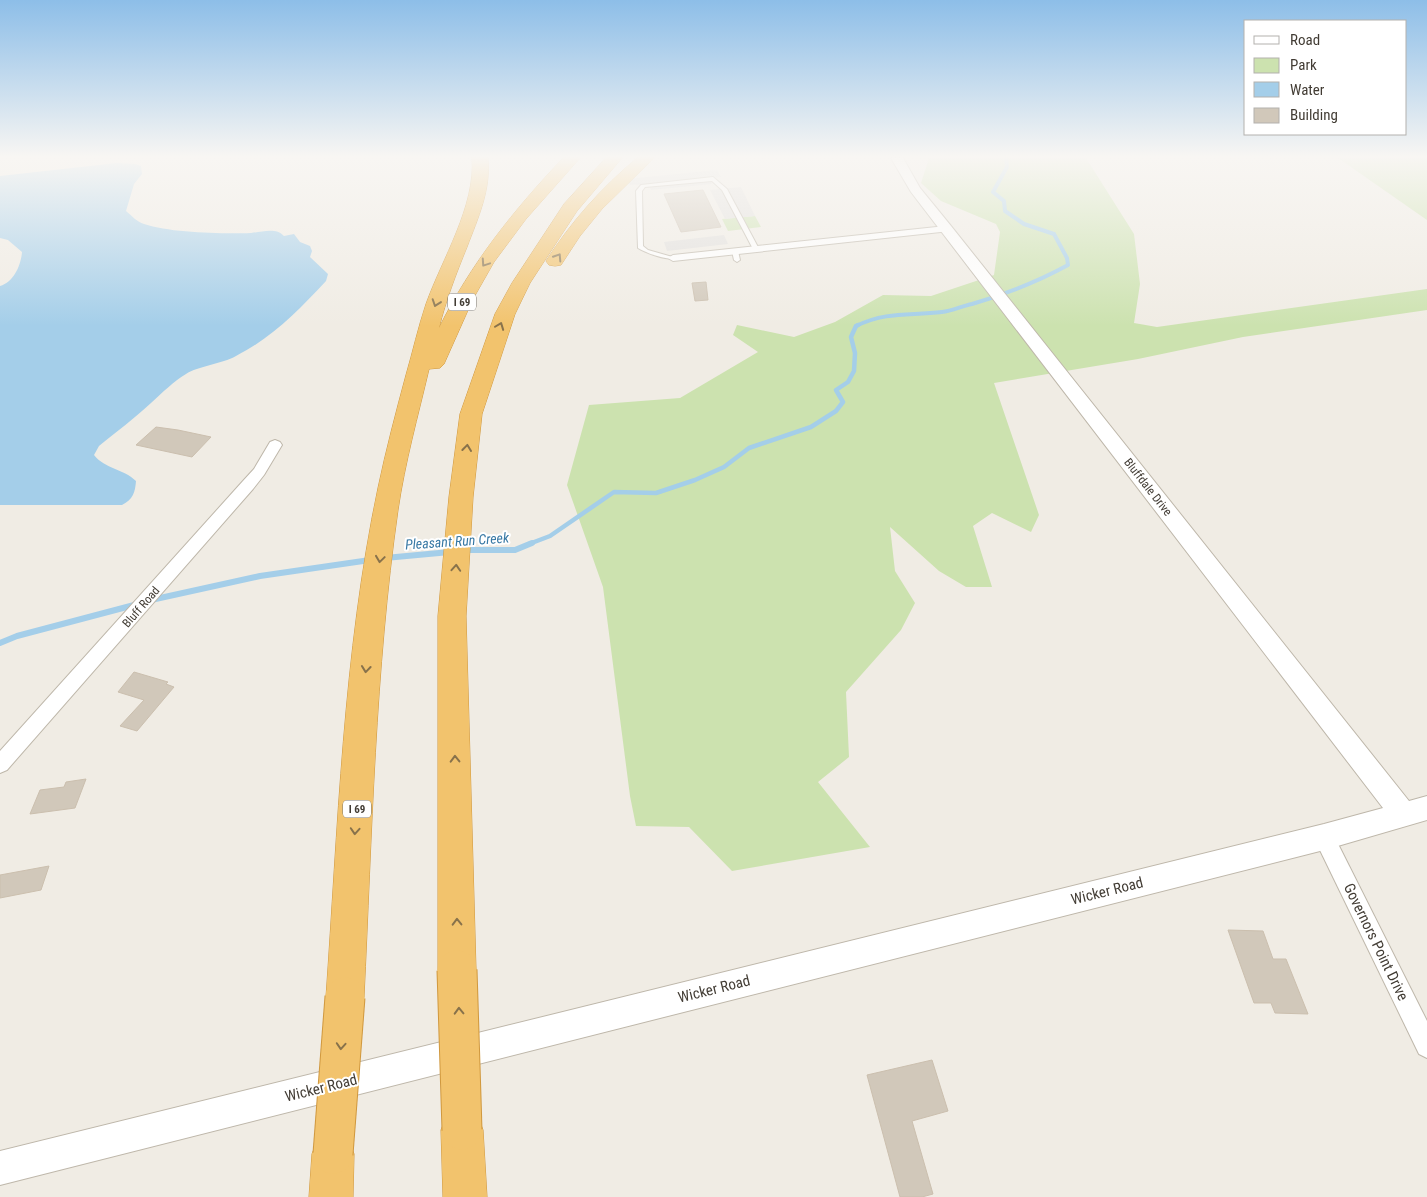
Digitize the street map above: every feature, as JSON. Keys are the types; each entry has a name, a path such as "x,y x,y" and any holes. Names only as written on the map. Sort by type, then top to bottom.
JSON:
{"highway":[{"path":"394,470 434,306 470,214"},
{"name":"I 69","path":"331,1197 364,689 386,510 394,470 427,377 475,278 521,214"},
{"path":"465,1197 457,970 452,616 460,497 471,414 505,314 521,283 566,214"},
{"path":"547,275 557,258 591,214"},
{"path":"479,389 523,317"}],"street":[{"name":"Bluffdale Drive","path":"934,214 1106,433 1415,811"},
{"path":"673,258 736,256 756,249 946,229"},
{"name":"Bluff Road","path":"0,764 254,479 275,445"},
{"name":"Wicker Road","path":"0,1168 1324,837 1415,811"},
{"name":"Governors Point Drive","path":"1324,837 1427,1046"}],"lane":[{"path":"639,214 640,247 646,251 673,258"},
{"path":"737,214 756,249"}],"green space":[{"path":"972,214 1121,214 1134,234 1140,284 1134,323 1157,327 1427,289 1427,310 1243,337 1138,359 994,383 1039,515 1031,532 992,513 973,526 992,587 966,587 939,571 890,527 895,571 915,603 901,630 846,692 849,757 818,782 870,847 732,871 689,827 636,826 630,796 603,587 567,485 589,405 680,398 758,352 733,335 737,325 794,337 835,322 883,295 931,296 994,275 1000,232 996,224"},
{"path":"1418,214 1427,214 1427,220"},
{"path":"755,216 761,227 728,231 722,219"}],"shaded area":[{"path":"722,214 754,214 755,216 725,219"},
{"path":"724,235 728,244 667,251 664,242"}],"water":[{"path":"0,214 129,214 144,224 168,229 239,233 269,231 281,233 284,236 294,234 300,242 310,246 312,251 310,257 328,274 326,281 295,313 273,332 249,349 230,359 186,374 99,446 94,455 98,460 136,481 133,495 126,503 122,505 0,505 0,286 13,277 20,262 22,252 8,240 0,238"}],"building":[{"path":"673,214 715,214 721,227 681,232"},
{"path":"706,282 708,300 695,301 692,283"},
{"path":"156,427 211,437 192,457 136,445"},
{"path":"134,672 168,682 166,684 174,687 137,731 120,726 144,700 118,692"},
{"path":"86,779 75,808 30,814 40,790 64,787 66,782"},
{"path":"49,866 41,890 0,898 0,875"},
{"path":"1228,930 1263,931 1273,959 1286,959 1308,1014 1275,1013 1271,1003 1254,1003"},
{"path":"932,1060 948,1111 912,1121 933,1194 922,1197 900,1197 867,1075"}],"waterway":[{"name":"Pleasant Run Creek","path":"856,326 888,316 953,310 1021,287 1068,265 1067,258 1054,234 1024,224 1009,214"},
{"name":"Pleasant Run Creek","path":"529,544 550,536 614,492 656,493 695,480 724,467 749,448 811,427 836,411 843,402 836,390 848,382 854,371 855,353 851,337 856,326"},
{"name":"Pleasant Run Creek","path":"464,550 515,550 532,543"},
{"name":"Pleasant Run Creek","path":"385,558 450,552"},
{"name":"Pleasant Run Creek","path":"151,600 260,576 370,560"},
{"name":"Pleasant Run Creek","path":"0,643 17,636 138,604"}]}
